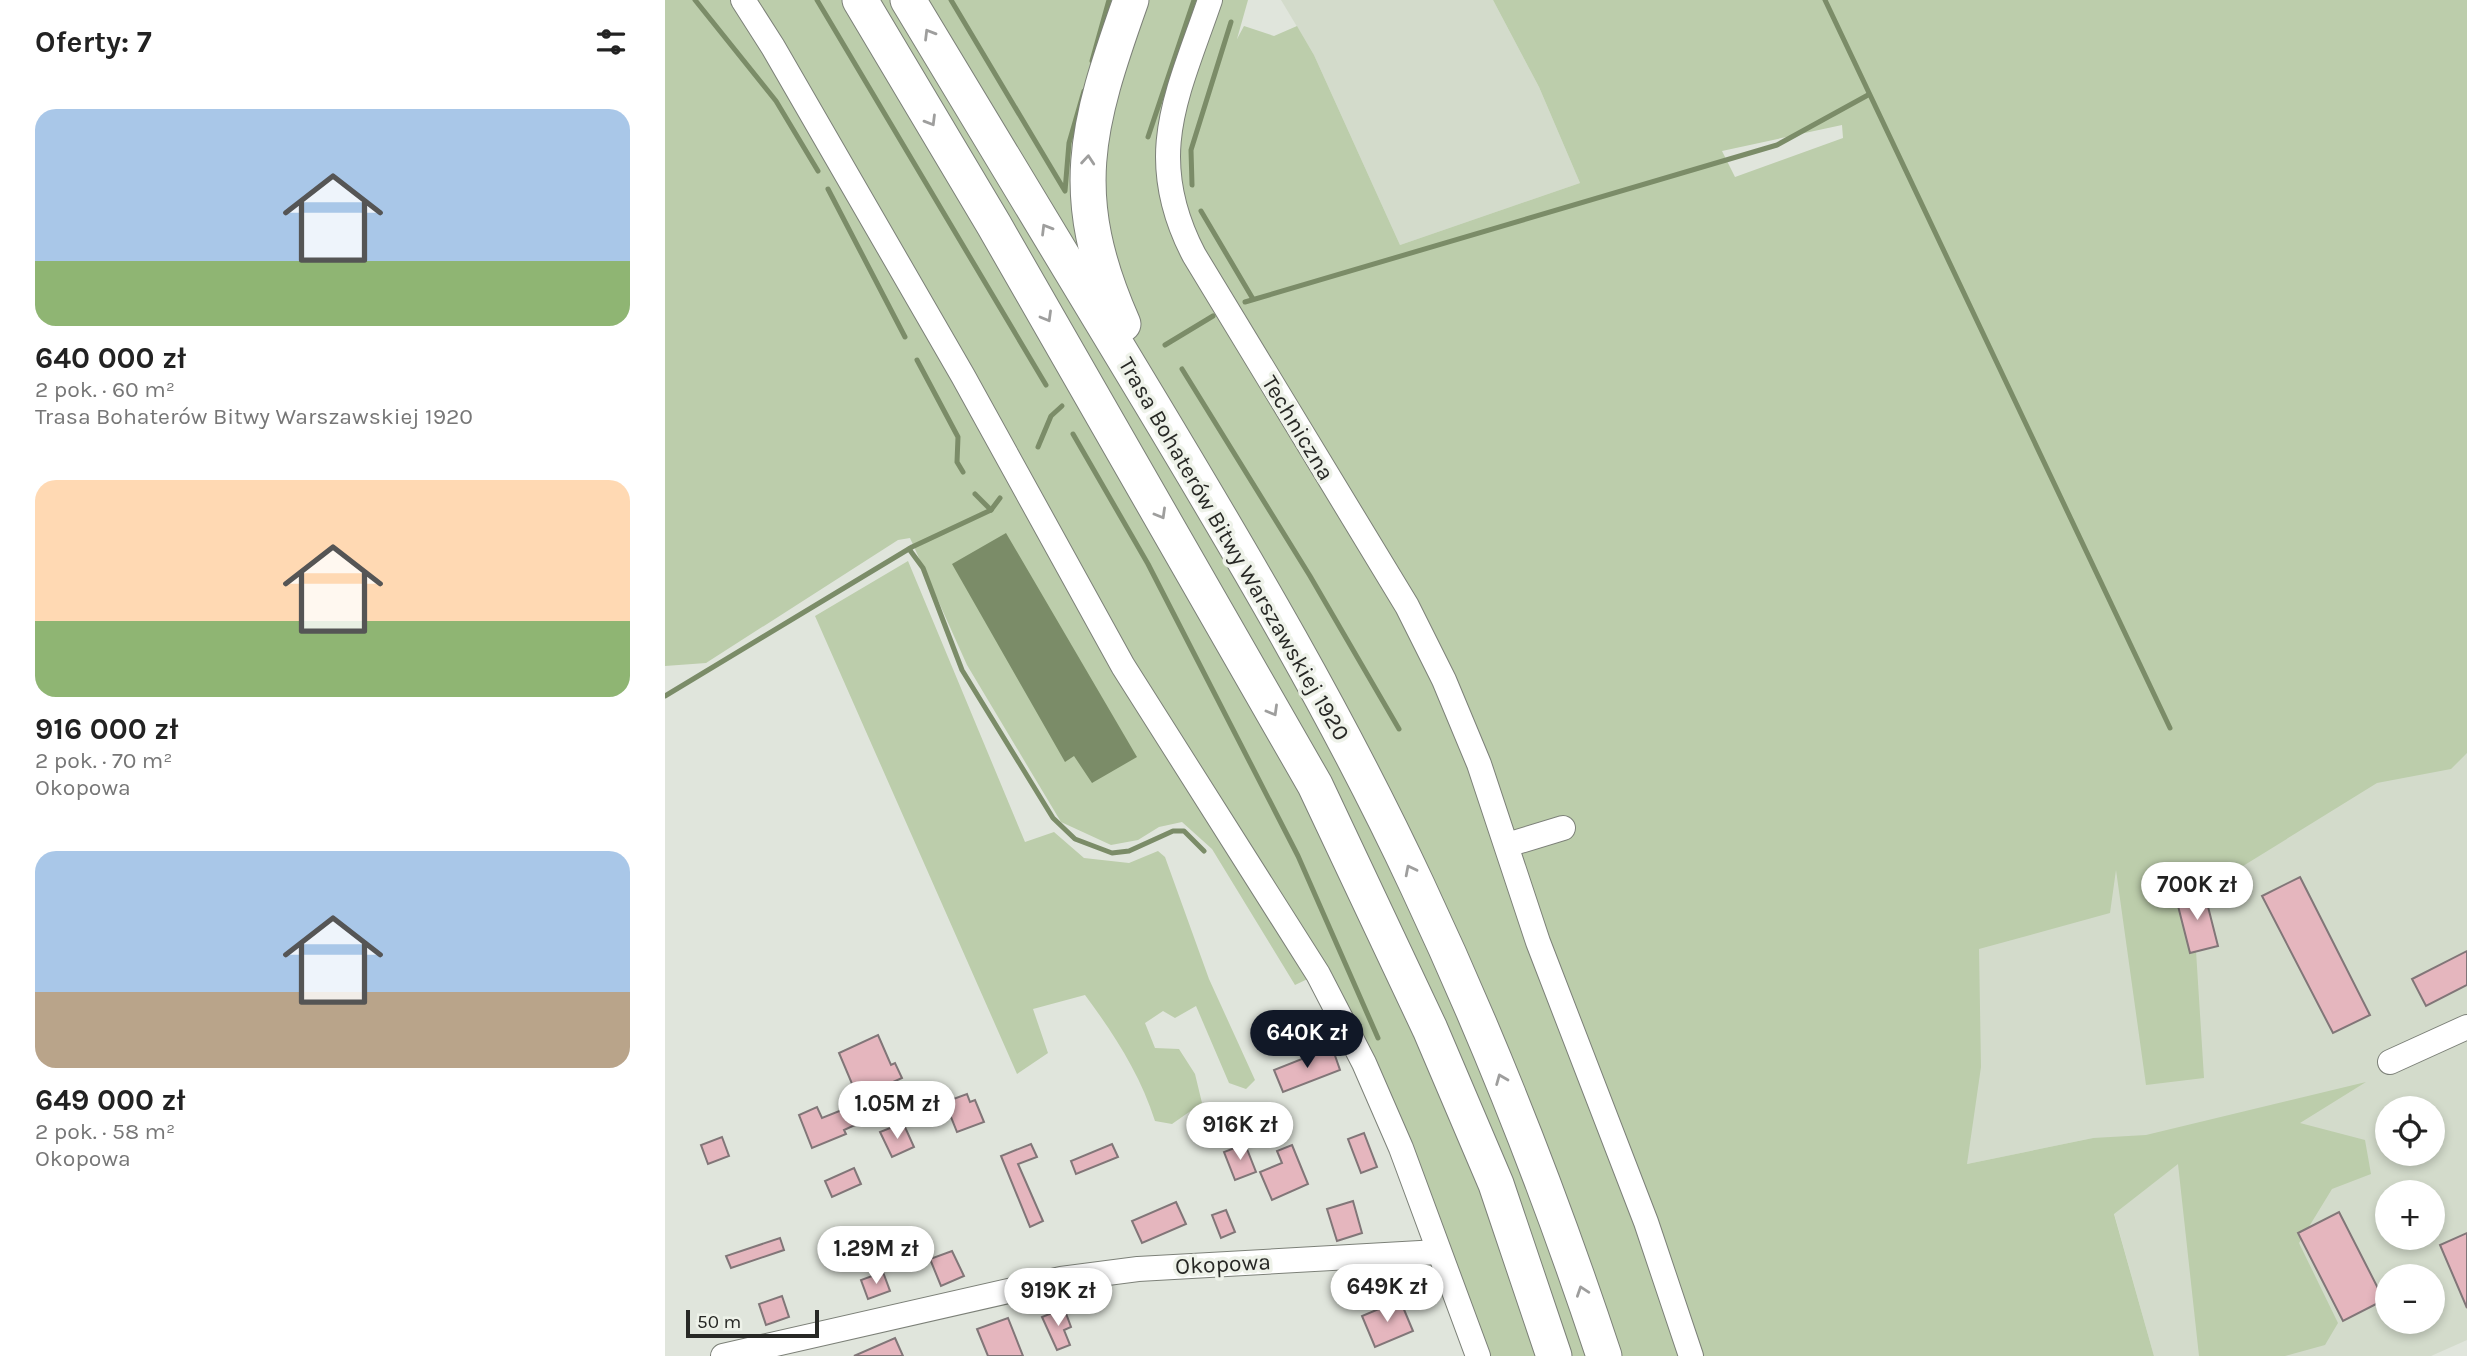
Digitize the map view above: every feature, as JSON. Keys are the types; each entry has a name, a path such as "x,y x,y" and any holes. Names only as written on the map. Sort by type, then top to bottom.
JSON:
{"highway":[{"name":"Trasa Bohaterów Bitwy Warszawskiej 1920","path":"860,0 994,225 1315,785 1430,1029 1491,1172 1554,1356"},
{"name":"Trasa Bohaterów Bitwy Warszawskiej 1920","path":"908,0 1271,605 1416,883 1473,1009 1541,1177 1604,1356"},
{"path":"1131,0 1096,108 1087,157 1086,188 1093,242 1113,301 1182,455"}],"street":[{"path":"743,0 773,47 963,376 1123,666 1318,974 1364,1063 1401,1148 1478,1356"},
{"name":"Techniczna","path":"1210,0 1170,125 1168,187 1174,209 1201,265 1407,606 1444,680 1479,764 1538,942 1646,1222 1691,1356"},
{"path":"1507,845 1563,828"},
{"path":"2390,1062 2467,1027"},
{"name":"Okopowa","path":"723,1356 1061,1279 1138,1269 1439,1252"}],"shaded area":[{"path":"665,0 1248,0 1237,39 1244,26 1274,36 1297,26 1314,55 1400,245 1580,183 1539,87 1493,0 2467,0 2467,753 2451,769 2377,783 2243,866 2191,871 2204,1078 2146,1085 2116,870 2110,913 1979,949 1981,1067 1967,1164 2093,1138 2146,1135 2366,1082 2300,1123 2365,1140 2371,1174 2332,1189 2299,1243 2338,1323 2325,1345 2285,1356 2199,1356 2178,1164 2114,1214 2154,1356 1478,1356 1318,974 1295,985 1212,849 1182,822 1159,827 1138,840 1111,845 1061,822 967,665 910,538 898,540 706,663 665,666","holes":["1842,125 1843,138 1735,177 1722,151"]},
{"path":"1281,0 1493,0 1539,87 1580,183 1400,245 1314,55"},
{"path":"1006,533 1137,757 1092,783 1074,756 1065,762 952,564"},
{"path":"908,561 1025,842 1054,832 1084,858 1129,863 1158,851 1165,857 1209,979 1255,1080 1246,1089 1229,1083 1196,1006 1175,1018 1163,1011 1145,1023 1155,1048 1179,1049 1195,1074 1202,1103 1172,1124 1155,1121 1142,1087 1125,1055 1085,995 1033,1009 1048,1053 1017,1074 815,616"},
{"path":"2467,717 2467,1340 2431,1356 2154,1356 2093,1138 1967,1164 1870,797"}],"building":[{"path":"2300,877 2370,1015 2333,1033 2262,896"},
{"path":"2204,891 2218,946 2190,953 2176,898"},
{"path":"2467,951 2467,985 2426,1006 2412,979"},
{"path":"878,1035 891,1065 895,1063 902,1078 858,1098 839,1053"},
{"path":"1332,1047 1340,1070 1283,1092 1274,1070"},
{"path":"967,1094 970,1102 975,1100 984,1122 957,1132 945,1102"},
{"path":"872,1098 879,1114 844,1130 846,1134 812,1148 799,1115 817,1107 822,1118"},
{"path":"895,1126 897,1131 905,1127 914,1147 892,1157 880,1132"},
{"path":"1364,1133 1377,1167 1361,1173 1348,1139"},
{"path":"722,1137 729,1156 708,1164 701,1145"},
{"path":"1031,1144 1037,1157 1018,1164 1043,1221 1030,1227 1001,1156"},
{"path":"1112,1144 1118,1157 1076,1174 1071,1161"},
{"path":"1245,1144 1256,1172 1235,1180 1224,1152"},
{"path":"1292,1145 1308,1184 1272,1200 1260,1172 1282,1163 1277,1151"},
{"path":"854,1168 861,1184 832,1197 825,1181"},
{"path":"1353,1201 1362,1233 1337,1241 1327,1209"},
{"path":"1176,1202 1186,1224 1142,1243 1132,1221"},
{"path":"1226,1210 1235,1232 1221,1238 1212,1215"},
{"path":"2339,1212 2375,1282 2375,1305 2343,1321 2298,1233"},
{"path":"2467,1233 2467,1308 2442,1250 2445,1250 2445,1243"},
{"path":"780,1238 784,1250 731,1268 726,1256"},
{"path":"952,1251 964,1276 941,1286 930,1259"},
{"path":"883,1272 890,1291 868,1299 861,1280"},
{"path":"782,1296 789,1317 766,1325 759,1304"},
{"path":"1400,1300 1413,1331 1375,1347 1362,1316"},
{"path":"1064,1308 1071,1327 1064,1330 1070,1345 1057,1350 1042,1317"},
{"path":"1008,1318 1023,1356 988,1356 977,1329"},
{"path":"895,1338 903,1356 854,1356"}],"waterway":[{"path":"695,0 776,101 818,171"},
{"path":"817,0 1046,385"},
{"path":"951,0 1065,191 1069,143 1084,91"},
{"path":"1092,61 1109,0"},
{"path":"1148,137 1194,0"},
{"path":"1825,0 2170,728"},
{"path":"1192,185 1191,150 1231,22"},
{"path":"1245,302 1777,145 1868,95"},
{"path":"828,189 905,337"},
{"path":"1201,211 1253,299"},
{"path":"1165,345 1213,316"},
{"path":"917,360 958,437 957,462 963,472"},
{"path":"1182,369 1310,576 1399,729"},
{"path":"1038,447 1051,416 1062,406"},
{"path":"1073,434 1148,564 1298,856 1378,1038"},
{"path":"975,494 991,510"},
{"path":"665,696 912,547 991,510 1000,498"},
{"path":"909,549 923,568 962,670 1053,818 1075,839 1112,853 1129,851 1173,831 1184,831 1204,851"}]}
